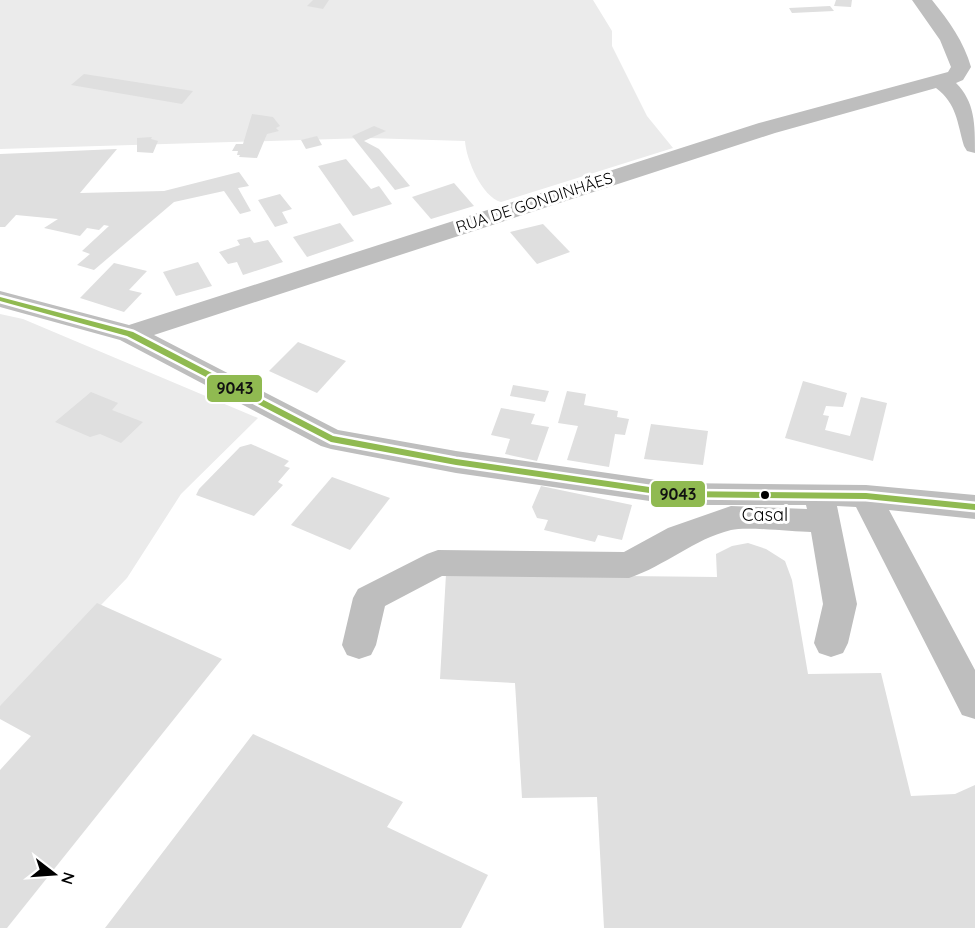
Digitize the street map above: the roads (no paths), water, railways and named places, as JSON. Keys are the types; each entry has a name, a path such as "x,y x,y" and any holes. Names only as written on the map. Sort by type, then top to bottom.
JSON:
{"street":[{"path":"922,0 953,44 961,67 956,76 942,82 957,94 964,106 975,146"},
{"name":"RUA DE GONDINHÃES","path":"130,334 745,135 942,82"},
{"path":"0,299 130,334 331,439 456,462 677,494 822,507"},
{"path":"866,496 975,704"},
{"path":"359,645 370,598 438,563 629,565 679,537 731,518 822,507 866,496 975,507"},
{"path":"822,507 840,604 831,644"}],"place":[{"name":"Casal","path":"765,495"}]}
